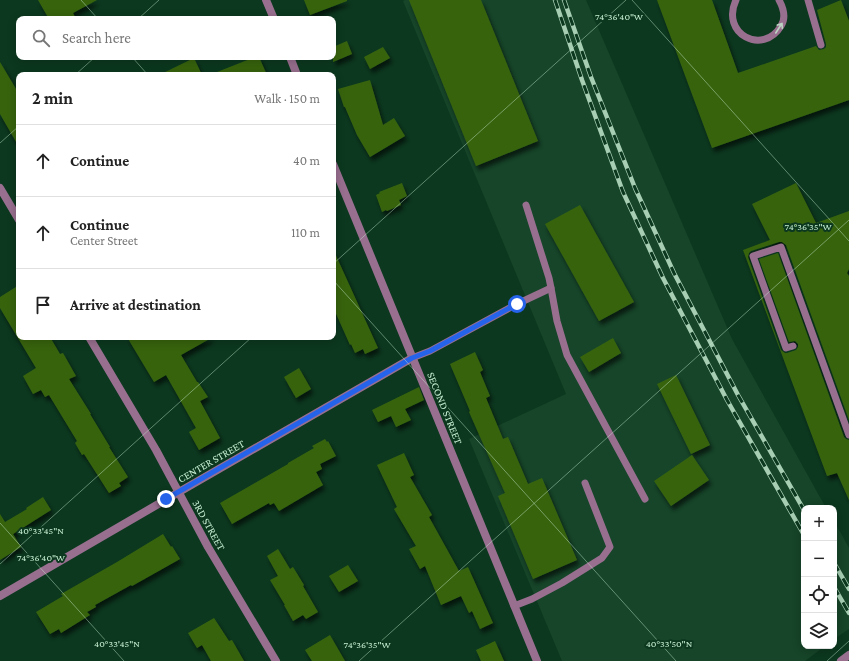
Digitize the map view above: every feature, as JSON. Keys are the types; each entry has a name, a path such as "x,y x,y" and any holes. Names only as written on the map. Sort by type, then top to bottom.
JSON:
{"street":[{"path":"266,0 273,16"},
{"path":"291,60 296,72"},
{"name":"SECOND STREET","path":"336,171 537,661"},
{"path":"0,188 16,215"},
{"name":"3RD STREET","path":"91,340 156,450 208,547 276,661"},
{"name":"CENTER STREET","path":"0,596 412,358"},
{"path":"841,661 849,655"}],"lane":[{"path":"736,0 732,16 734,24 739,32 754,40 763,40 778,32 784,15 783,7 779,0"},
{"path":"808,0 821,45"},
{"path":"526,205 549,278 557,321 567,355 645,499"},
{"path":"793,346 786,348 753,256 781,248 849,435"},
{"path":"412,358 430,351 517,304 551,288"},
{"path":"514,606 532,599 602,558 610,547 585,483"}],"shaded area":[{"path":"586,0 732,339 824,505 801,505 801,649 821,649 805,661 562,661 469,439 566,394 403,1"},
{"path":"837,526 849,548 849,629 837,637"}],"building":[{"path":"38,0 97,0 73,13 74,16 47,16"},
{"path":"304,0 347,0 347,1 310,15"},
{"path":"409,0 481,0 538,141 476,166"},
{"path":"657,0 712,0 738,73 816,46 819,50 824,49 826,44 817,10 841,0 849,21 849,100 712,148"},
{"path":"347,41 352,54 333,62 333,60 336,60 336,46"},
{"path":"383,47 390,58 370,69 364,57"},
{"path":"190,60 195,60 201,72 165,72"},
{"path":"247,60 260,60 266,72 217,72"},
{"path":"0,62 16,89 16,142 0,114"},
{"path":"370,80 383,125 394,118 405,136 370,157 357,135 344,107 338,89"},
{"path":"402,183 407,196 399,200 401,205 382,212 376,195 380,193 379,192"},
{"path":"796,183 816,223 849,211 849,269 847,273 849,276 849,420 786,245 779,242 751,251 748,257 781,350 787,353 796,350 798,344 795,341 789,342 759,259 778,253 844,437 849,440 849,500 837,473 827,476 743,250 770,240 752,204"},
{"path":"580,205 634,302 599,321 545,224"},
{"path":"336,256 378,348 365,354 363,349 355,353 351,344 350,345 336,314"},
{"path":"16,287 16,335 0,308 0,297"},
{"path":"613,338 621,353 589,372 580,357"},
{"path":"19,340 52,340 60,354 63,353 76,376 69,379 128,477 119,483 121,486 109,493 84,454 82,455 75,443 77,441 49,395 45,397 41,390 33,394 23,376 36,368"},
{"path":"129,340 208,340 181,355 208,397 200,401 220,438 199,450 189,432 196,428 166,375 154,382"},
{"path":"475,352 483,370 480,372 490,396 486,398 503,439 508,437 528,484 542,478 577,560 533,579 498,496 505,493 469,412 470,411 450,364"},
{"path":"299,368 311,389 296,398 284,377"},
{"path":"676,375 710,445 691,454 657,384"},
{"path":"419,387 424,400 405,409 411,420 396,427 391,416 378,422 372,410"},
{"path":"325,439 327,442 328,441 336,456 320,464 322,469 316,472 323,485 279,511 274,503 270,505 269,503 232,524 220,503 288,464 314,448 312,446"},
{"path":"404,453 414,475 410,477 432,515 429,517 459,571 468,567 493,623 480,629 472,611 469,613 461,596 441,605 425,566 420,569 409,549 416,546 394,509 397,507 377,465"},
{"path":"692,455 709,480 671,506 654,481"},
{"path":"43,497 51,510 13,534 21,547 0,560 0,514 5,522 27,509 26,508"},
{"path":"163,534 180,559 95,605 96,607 87,612 90,615 61,633 59,629 50,634 36,612 63,596 61,594"},
{"path":"278,549 290,569 293,567 318,612 306,619 303,615 293,621 270,580 278,576 267,556"},
{"path":"348,565 358,581 339,592 329,576"},
{"path":"214,618 229,641 232,640 244,661 211,661 202,645 197,648 188,633"},
{"path":"330,635 345,661 312,661 305,650"},
{"path":"495,641 504,661 481,661 476,650"}],"railway":[{"path":"555,0 582,80 623,192 663,278 727,400 801,530"},
{"path":"564,0 591,77 635,188 674,273 738,395 801,505"},
{"path":"837,568 849,589"},
{"path":"837,592 849,613"}],"route":[{"path":"166,499 412,358 430,351 517,304"}]}
